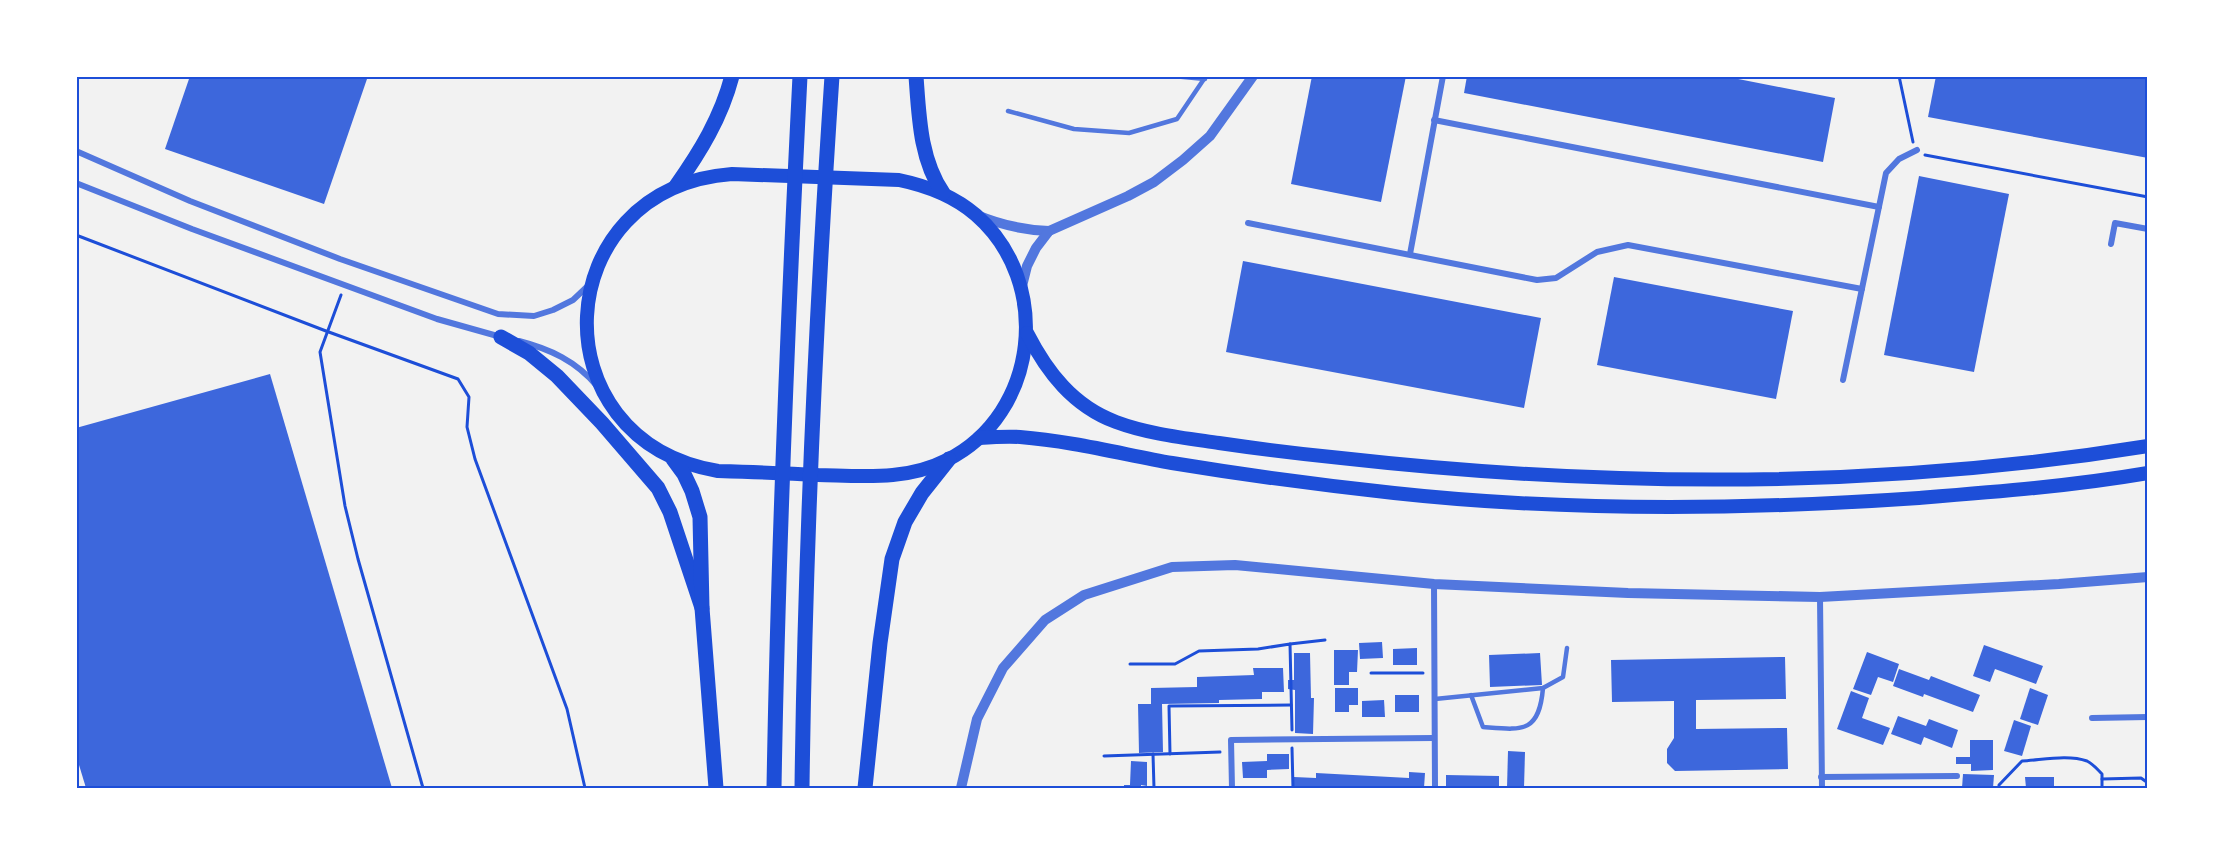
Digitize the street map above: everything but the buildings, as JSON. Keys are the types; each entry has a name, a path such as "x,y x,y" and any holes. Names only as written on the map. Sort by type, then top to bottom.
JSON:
{"highway":[{"path":"676,186 714,126 726,99 732,76"},
{"path":"774,789 779,555 800,76"},
{"path":"802,789 804,637 816,343 832,76"},
{"path":"916,76 925,154 932,177 943,193"},
{"path":"501,337 529,353 557,376 609,430 658,488 670,512 702,608"},
{"path":"673,459 688,483 700,517 702,608 716,789"},
{"path":"865,789 880,643 892,559 905,522 922,493 949,459"}],"main road":[{"path":"732,174 876,179 910,183 943,193 976,215 992,230 1014,266 1022,286 1028,333 1022,368 1009,401 979,438 949,459 913,473 875,477 718,471 673,459 652,447 633,432 603,393 588,347 586,323 592,282 610,241 628,219 650,200 676,186 713,175 732,174"},
{"path":"1028,333 1043,363 1062,386 1091,410 1115,422 1185,438 1402,465 1568,477 1764,478 1867,475 1994,465 2148,446"},
{"path":"979,438 1017,436 1048,440 1180,464 1350,488 1564,505 1764,507 1997,492 2148,473"}],"street":[{"path":"976,215 1024,230 1049,231 1128,196 1169,171 1210,136 1253,76"},
{"path":"1410,254 1443,76"},
{"path":"1434,120 1879,207"},
{"path":"1843,380 1886,173 1899,159 1917,150"},
{"path":"76,151 201,206 340,259 498,314 534,316 553,310 573,300 592,282"},
{"path":"76,183 192,229 437,319 538,346 562,356 584,371 603,393"},
{"path":"1248,223 1537,280 1556,278 1598,252 1628,245 1862,289"},
{"path":"2111,244 2115,223 2148,229"},
{"path":"1022,286 1027,266 1036,248 1049,231"},
{"path":"961,789 977,719 1003,668 1045,620 1084,595 1172,567 1235,566 1434,584 1628,593 1820,597 2148,577"},
{"path":"1434,584 1435,789"},
{"path":"1820,597 1822,789"},
{"path":"2092,718 2148,717"},
{"path":"1232,789 1231,740 1434,738"},
{"path":"1821,777 1957,776"}],"lane":[{"path":"1173,76 1205,78"},
{"path":"1008,111 1074,129 1129,132 1177,119 1205,78"},
{"path":"1435,699 1544,688 1563,677 1567,648"},
{"path":"1471,695 1483,727 1515,729 1536,720 1542,709 1544,688"}],"path":[{"path":"1900,77 1911,139 1917,150 1933,158 2148,197"},
{"path":"76,235 458,379 469,397 467,427 475,459 567,709 585,789"},
{"path":"345,285 320,352 345,506 423,789"},
{"path":"1130,664 1175,664 1199,651 1258,649 1324,640"},
{"path":"1290,644 1293,789"},
{"path":"1371,673 1434,673"},
{"path":"1170,754 1169,706 1291,705"},
{"path":"1104,756 1231,752"},
{"path":"1153,754 1154,789"},
{"path":"1999,789 1999,785 2022,761 2075,758 2090,762 2102,774 2102,789"},
{"path":"2102,779 2141,778 2148,783"}]}
